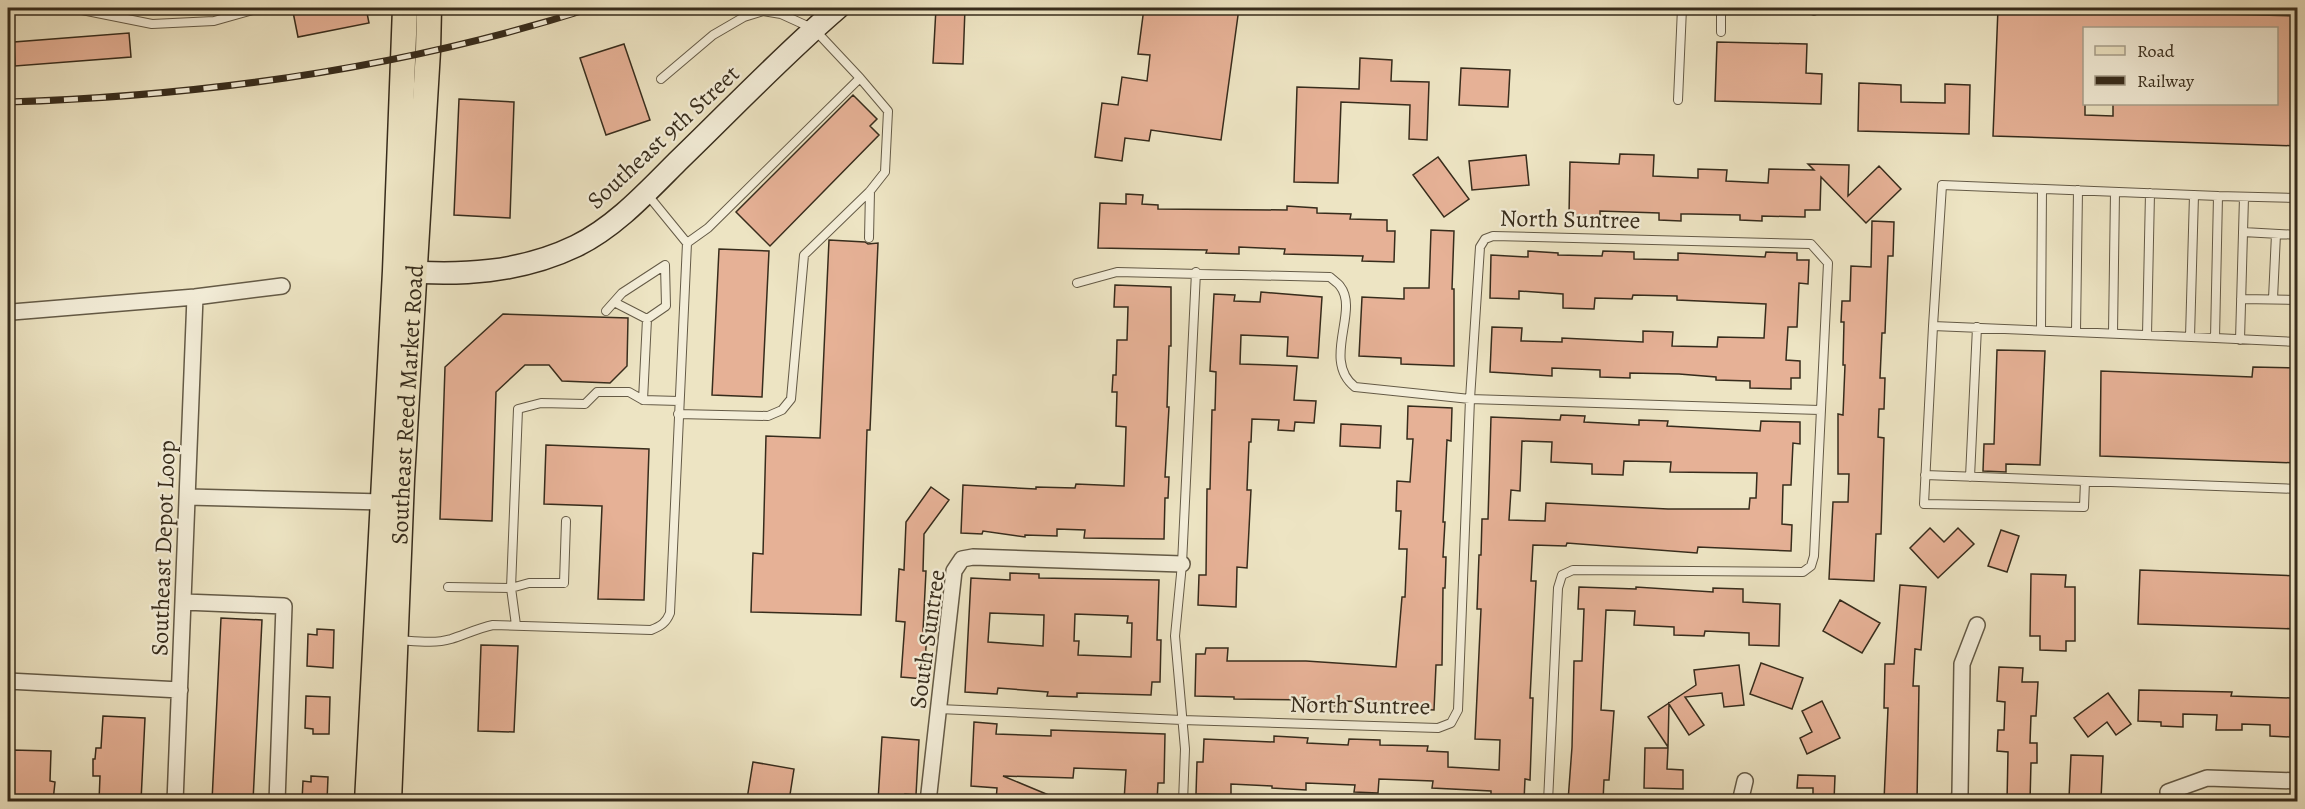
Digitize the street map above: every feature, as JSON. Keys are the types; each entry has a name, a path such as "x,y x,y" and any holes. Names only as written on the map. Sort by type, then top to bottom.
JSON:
{"main road":[{"name":"Southeast Reed Market Road","path":"389,801 402,479 405,8"},
{"name":"Southeast Reed Market Road","path":"367,801 383,502 428,51 429,8"}],"street":[{"name":"Southeast 9th Street","path":"405,271 467,273 502,270 538,261 577,245 607,226 646,192 837,8"},
{"path":"8,314 195,297 282,286"},
{"name":"Southeast Depot Loop","path":"175,801 195,297"},
{"path":"188,497 383,502"},
{"name":"South Suntree","path":"928,801 954,571 962,559 973,556 1182,564"},
{"path":"184,602 284,606 277,801"},
{"path":"1958,801 1962,664 1977,625"},
{"path":"8,681 180,690"},
{"path":"2168,792 2207,778 2298,781"},
{"path":"1740,801 1744,781"}],"lane":[{"path":"72,8 152,24 214,21 260,8"},
{"path":"1678,100 1682,8"},
{"path":"1720,32 1721,8"},
{"path":"661,79 713,35 744,17 763,11 780,14 814,29 888,111 885,172 870,190 804,255 791,399 782,410 768,416 678,414"},
{"path":"687,243 708,228 860,78"},
{"path":"2085,481 2084,507 1924,504 1932,326 1942,184 2298,198"},
{"path":"2041,330 2042,189"},
{"path":"869,238 870,190"},
{"path":"2076,331 2078,190"},
{"path":"396,640 451,639 473,629 494,625 651,630 667,621 670,613 687,243 646,192"},
{"path":"2113,333 2115,192"},
{"path":"2147,335 2150,193"},
{"path":"2190,337 2194,195"},
{"path":"2215,338 2218,196"},
{"path":"2240,339 2244,197"},
{"path":"2243,232 2298,235"},
{"path":"2273,299 2276,234"},
{"name":"North Suntree","path":"939,709 1438,728 1451,723 1458,710 1470,399 1480,247 1485,239 1493,236 1811,244 1828,263 1814,556 1811,566 1803,572 1573,570 1562,575 1558,588 1548,801"},
{"path":"606,311 622,293 665,265 666,306 647,319"},
{"path":"1077,282 1117,272 1196,272 1329,277 1341,286 1346,299 1340,365 1346,380 1355,387 1470,399 1820,410"},
{"path":"1183,801 1185,749 1175,636 1182,564 1196,272"},
{"path":"2241,298 2298,300"},
{"path":"614,302 647,319"},
{"path":"644,400 647,319"},
{"path":"1932,326 2298,342"},
{"path":"1970,477 1977,327"},
{"path":"516,625 511,588 518,409 541,403 585,404 597,392 629,392 644,400 679,401"},
{"path":"1925,476 2298,489"},
{"path":"448,587 511,588 529,583 564,584 566,521"}],"building":[{"path":"318,8 366,8 369,23 298,37 293,12"},
{"path":"936,8 965,8 963,64 933,63"},
{"path":"1144,8 1239,8 1221,140 1151,130 1149,141 1125,138 1122,161 1095,157 1102,103 1118,105 1122,77 1147,81 1150,55 1138,54"},
{"path":"1998,8 2298,16 2298,146 1993,136"},
{"path":"129,33 131,57 15,66 14,42"},
{"path":"1717,42 1807,44 1806,73 1822,74 1821,104 1715,101"},
{"path":"624,44 650,120 606,135 580,58"},
{"path":"1360,58 1392,60 1391,81 1429,82 1427,140 1409,139 1410,105 1341,102 1338,183 1294,182 1297,87 1359,89"},
{"path":"1461,68 1510,70 1508,107 1459,105"},
{"path":"1859,83 1901,85 1901,102 1945,103 1945,84 1970,85 1969,134 1858,131"},
{"path":"853,95 877,119 870,126 879,135 770,246 736,212"},
{"path":"459,99 514,102 510,218 454,215"},
{"path":"1620,154 1654,155 1653,176 1698,178 1698,169 1727,170 1726,181 1768,183 1769,169 1814,170 1808,164 1849,165 1848,196 1879,166 1901,189 1866,223 1821,177 1820,210 1805,210 1805,217 1762,216 1762,221 1740,220 1740,215 1681,214 1681,221 1659,220 1659,213 1600,211 1600,216 1569,215 1570,162 1619,164"},
{"path":"1526,155 1529,185 1472,190 1469,161"},
{"path":"1438,157 1469,199 1444,217 1413,175"},
{"path":"1126,194 1143,195 1142,204 1158,205 1158,209 1287,210 1287,206 1317,208 1317,213 1351,214 1350,219 1387,220 1387,231 1395,231 1394,262 1362,261 1363,256 1284,254 1285,249 1239,247 1239,254 1206,253 1207,250 1098,248 1100,203 1126,204"},
{"path":"1872,221 1894,222 1893,256 1888,256 1885,333 1882,333 1880,378 1885,378 1884,409 1879,409 1878,437 1884,438 1881,534 1876,534 1874,581 1829,579 1833,502 1848,502 1849,474 1838,474 1838,414 1843,415 1845,365 1843,365 1842,301 1850,301 1851,266 1871,267"},
{"path":"1431,230 1454,231 1452,289 1454,289 1454,366 1401,364 1401,358 1359,356 1362,297 1404,299 1404,288 1429,288"},
{"path":"829,240 878,243 870,430 867,430 861,615 751,612 753,553 763,554 766,436 820,438"},
{"path":"719,249 769,251 762,397 712,395"},
{"path":"1528,251 1558,253 1558,255 1602,256 1603,251 1634,252 1634,259 1678,260 1678,253 1765,257 1766,252 1797,253 1797,260 1809,260 1808,284 1799,283 1797,327 1788,327 1786,360 1800,361 1800,378 1791,378 1791,389 1750,388 1750,381 1716,380 1716,377 1679,374 1630,373 1630,378 1600,377 1600,370 1552,368 1552,376 1490,372 1492,327 1522,328 1521,341 1562,342 1562,338 1643,342 1643,331 1673,332 1672,346 1717,347 1718,337 1764,338 1766,304 1677,300 1677,296 1633,295 1632,299 1595,298 1594,309 1563,308 1563,294 1519,291 1519,299 1490,298 1491,255 1528,257"},
{"path":"1115,285 1171,287 1171,346 1169,346 1167,407 1169,407 1165,477 1169,477 1168,498 1165,498 1164,539 1084,538 1085,530 1057,529 1057,536 1025,535 1025,537 983,531 982,534 961,533 963,485 1036,489 1036,487 1075,488 1076,484 1124,486 1126,427 1116,426 1117,392 1112,392 1113,375 1116,375 1117,340 1127,340 1128,307 1114,307"},
{"path":"1261,292 1322,297 1318,358 1287,356 1288,337 1241,335 1240,364 1297,366 1294,400 1316,401 1314,423 1295,422 1294,431 1278,430 1279,420 1252,419 1247,490 1251,490 1247,568 1237,567 1236,607 1198,605 1199,575 1206,575 1207,489 1210,489 1212,410 1215,410 1216,372 1210,371 1214,294 1235,295 1234,301 1260,302"},
{"path":"503,314 628,318 627,366 610,383 562,381 549,365 525,365 496,392 492,521 440,519 445,367"},
{"path":"1997,350 2045,351 2040,465 2006,464 2006,472 1983,471 1984,444 1994,444"},
{"path":"2253,367 2298,368 2298,463 2100,456 2101,371 2252,377"},
{"path":"1408,406 1452,408 1451,441 1447,440 1443,522 1445,522 1443,557 1446,557 1445,588 1443,588 1442,665 1436,665 1434,710 1412,709 1412,704 1343,701 1343,706 1313,705 1313,700 1195,696 1196,654 1205,654 1206,648 1228,648 1227,661 1306,661 1396,667 1402,597 1405,597 1407,549 1399,549 1401,511 1396,511 1397,481 1410,482 1413,439 1407,439"},
{"path":"1561,415 1585,416 1584,422 1639,425 1639,420 1668,421 1667,426 1760,431 1761,421 1800,422 1800,444 1793,443 1791,485 1783,485 1782,524 1792,525 1791,551 1698,547 1697,553 1567,543 1566,546 1533,545 1531,581 1536,581 1530,698 1533,698 1530,780 1525,779 1524,801 1491,801 1491,791 1432,788 1433,781 1379,779 1378,793 1354,792 1355,785 1306,783 1306,790 1231,784 1231,795 1196,794 1197,762 1203,762 1204,739 1274,742 1274,736 1308,738 1307,743 1348,745 1349,739 1380,740 1380,745 1428,746 1427,751 1448,752 1448,767 1499,770 1500,740 1475,739 1481,609 1477,609 1479,555 1481,555 1482,519 1488,519 1491,417 1560,420","holes":["1522,441 1552,442 1551,462 1592,464 1592,474 1623,475 1624,461 1671,462 1670,472 1757,473 1756,498 1750,498 1749,509 1668,509 1546,503 1545,521 1509,520 1511,490 1520,491"]},
{"path":"1341,424 1381,426 1380,448 1340,446"},
{"path":"546,445 649,449 644,600 598,599 602,506 544,504"},
{"path":"931,487 949,500 924,534 923,571 926,571 923,631 927,631 924,679 901,677 905,622 896,621 899,569 904,570 906,522"},
{"path":"1930,528 1944,542 1958,528 1974,544 1938,578 1910,548"},
{"path":"2001,530 2019,536 2007,572 1988,566"},
{"path":"2140,570 2298,576 2298,629 2138,624"},
{"path":"1010,573 1039,574 1039,578 1159,580 1157,640 1161,640 1160,682 1152,682 1151,695 1077,693 1077,697 1047,696 1048,692 998,688 997,694 965,692 971,578 1010,580","holes":["990,613 1044,615 1043,646 988,642","1075,614 1128,616 1127,623 1132,623 1131,657 1078,655 1079,641 1074,641"]},
{"path":"2031,574 2066,575 2065,587 2075,587 2075,641 2066,641 2066,651 2040,650 2040,636 2030,636"},
{"path":"1900,585 1926,587 1921,650 1915,649 1913,686 1919,686 1917,801 1884,801 1888,708 1884,708 1885,664 1894,664"},
{"path":"1579,587 1636,589 1636,587 1713,592 1713,588 1743,589 1743,602 1780,604 1779,646 1749,645 1749,633 1705,631 1704,636 1674,635 1674,627 1634,625 1635,611 1606,610 1601,710 1614,711 1609,780 1604,780 1603,801 1568,801 1574,661 1582,661 1584,609 1578,609"},
{"path":"1840,600 1880,623 1862,653 1823,631"},
{"path":"221,618 262,620 253,801 212,801"},
{"path":"317,629 334,630 333,668 307,666 308,634 317,635"},
{"path":"481,645 518,646 514,732 478,731"},
{"path":"1761,663 1803,678 1792,709 1750,694"},
{"path":"1739,665 1744,705 1724,707 1722,693 1685,697 1704,725 1689,735 1669,704 1668,747 1648,717 1696,685 1694,670"},
{"path":"1999,667 2023,668 2022,682 2038,682 2036,716 2031,716 2030,743 2037,743 2037,763 2031,763 2030,801 2007,801 2008,752 1997,751 1998,730 2004,730 2005,702 1997,701"},
{"path":"2139,690 2232,692 2231,696 2291,698 2290,737 2270,736 2270,725 2242,724 2242,730 2216,730 2217,715 2183,714 2183,727 2161,726 2161,722 2138,721"},
{"path":"2108,693 2131,724 2116,735 2107,722 2088,737 2074,718"},
{"path":"306,696 330,697 329,734 313,734 313,729 305,728"},
{"path":"1822,701 1840,738 1807,754 1800,738 1812,732 1802,711"},
{"path":"103,716 145,718 141,801 99,801 100,776 93,776 93,759 95,759 96,748 101,748"},
{"path":"974,722 997,724 996,734 1051,736 1051,730 1165,734 1164,783 1158,783 1157,801 1124,801 1126,770 1074,768 1073,778 1003,776 1063,801 996,801 997,788 971,786"},
{"path":"882,737 919,740 916,795 905,794 905,801 878,801"},
{"path":"1645,748 1668,748 1667,769 1683,770 1683,789 1644,788"},
{"path":"12,750 51,751 50,781 55,782 53,801 10,801"},
{"path":"2071,755 2103,756 2101,799 2069,798"},
{"path":"753,762 794,769 789,801 747,799"},
{"path":"1798,775 1835,776 1834,801 1813,801 1813,788 1797,788"},
{"path":"311,776 328,777 327,801 302,801 303,781 311,782"}],"railway":[{"path":"8,102 155,93 303,75 376,63 449,47 591,8"}]}
